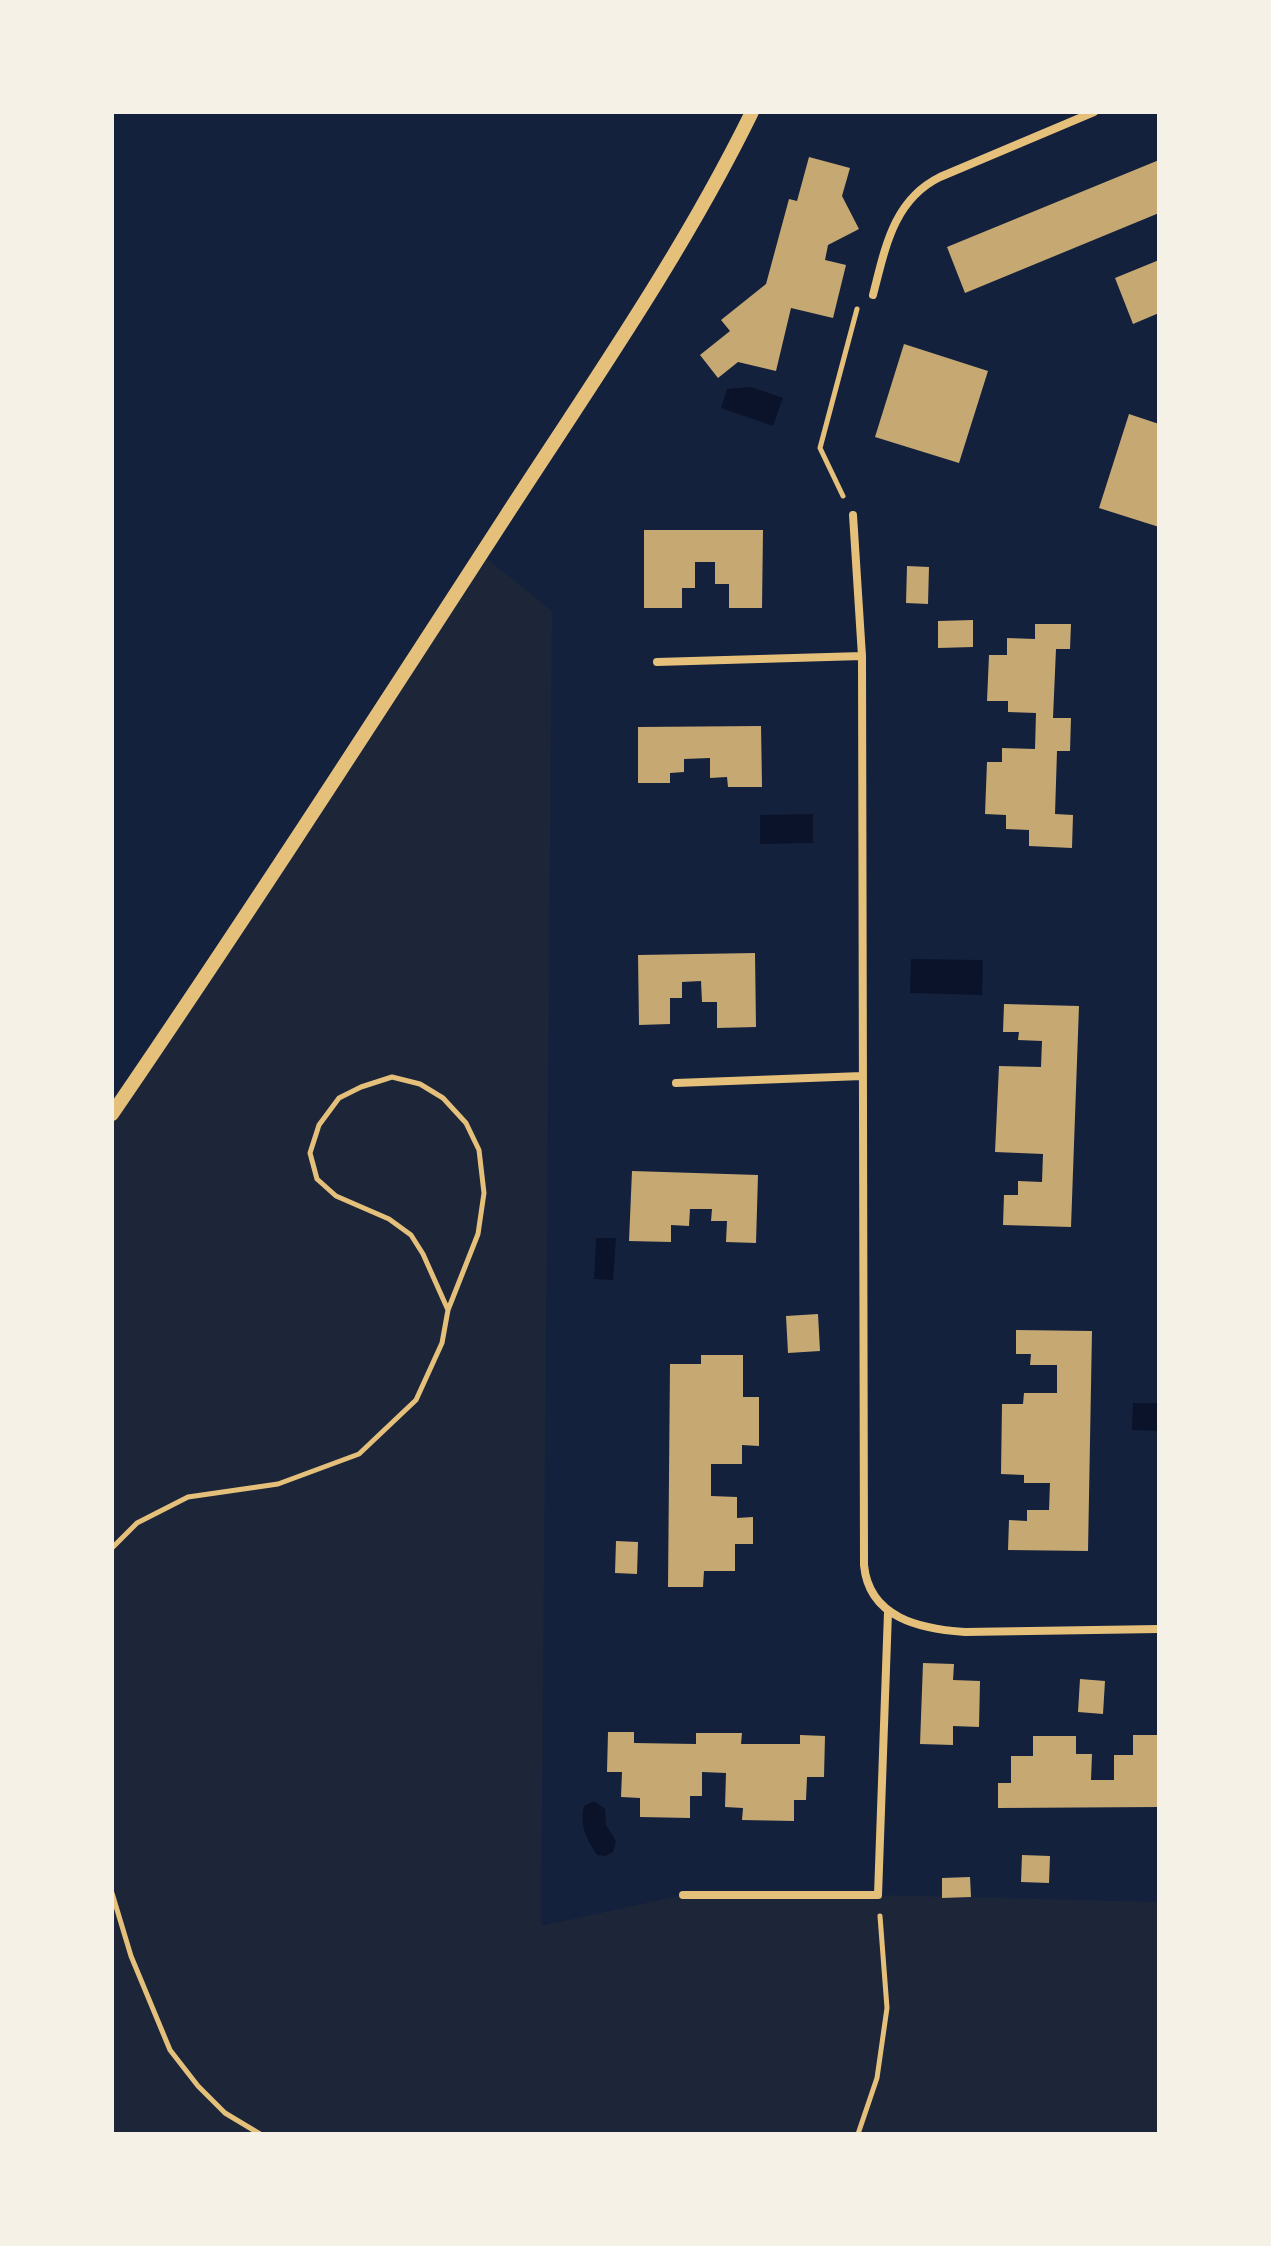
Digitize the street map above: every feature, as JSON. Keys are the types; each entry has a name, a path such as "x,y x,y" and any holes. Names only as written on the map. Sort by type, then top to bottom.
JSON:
{"street":[{"path":"112,1114 278,868 646,298 708,195 752,112"},
{"path":"873,295 892,228 908,202 923,187 1094,112"},
{"path":"853,515 862,656 864,1565 871,1593 888,1612 928,1627 965,1632 1159,1629"},
{"path":"657,662 862,656"},
{"path":"676,1083 862,1076"},
{"path":"683,1895 878,1895 888,1612"}],"path":[{"path":"853,515 820,448 856,309 873,295"},
{"path":"112,1548 137,1523 188,1497 278,1484 359,1454 416,1400 442,1343 448,1310 478,1234 484,1193 479,1150 466,1123 443,1098 420,1084 392,1077 339,1098 319,1125 310,1153 317,1179 336,1196 389,1219 411,1235 448,1310"},
{"path":"112,1893 131,1956 170,2050 198,2086 225,2113 260,2134"},
{"path":"858,2134 877,2078 887,2008 878,1895"}],"shaded area":[{"path":"751,387 783,398 773,426 721,408 727,389"},
{"path":"481,554 552,611 541,1926 683,1895 878,1895 1159,1902 1159,2134 112,2134 112,1114"},
{"path":"813,814 813,843 760,844 760,815"},
{"path":"911,959 983,960 982,995 910,993"},
{"path":"596,1238 616,1238 613,1280 594,1279"},
{"path":"1133,1403 1159,1403 1159,1431 1132,1430"},
{"path":"594,1801 605,1809 606,1825 616,1841 613,1852 605,1856 597,1855 583,1826 584,1806"}],"building":[{"path":"809,157 850,168 842,196 859,229 828,245 825,260 846,265 833,318 791,308 776,371 738,362 718,378 700,355 730,331 721,320 766,284 789,199 797,201"},
{"path":"1159,160 1159,213 965,293 947,247"},
{"path":"1159,260 1159,313 1133,324 1115,278"},
{"path":"904,344 988,371 959,463 875,437"},
{"path":"1129,414 1159,424 1159,527 1099,508"},
{"path":"644,530 763,530 762,608 729,608 729,584 715,584 715,562 695,562 695,588 682,588 682,608 644,608"},
{"path":"907,566 929,567 928,604 906,603"},
{"path":"973,620 973,647 938,648 938,621"},
{"path":"1035,624 1071,624 1070,649 1056,649 1053,718 1071,718 1070,751 1057,751 1055,814 1073,815 1072,848 1029,846 1029,830 1006,829 1006,815 985,814 987,762 1002,762 1002,748 1035,749 1036,713 1008,712 1008,701 987,701 989,655 1007,655 1007,638 1035,639"},
{"path":"761,726 762,787 728,787 727,777 710,778 710,758 684,759 684,772 670,773 670,783 638,783 638,727"},
{"path":"755,953 756,1027 717,1028 717,1002 702,1002 701,981 682,982 682,998 670,998 670,1024 639,1025 638,955"},
{"path":"1004,1004 1079,1006 1071,1227 1003,1225 1004,1195 1018,1195 1018,1181 1042,1182 1043,1154 995,1152 999,1066 1041,1067 1042,1041 1018,1040 1019,1032 1003,1032"},
{"path":"632,1171 758,1175 756,1243 726,1242 727,1221 711,1221 712,1209 690,1209 689,1226 671,1225 671,1242 629,1241"},
{"path":"818,1314 820,1351 788,1353 786,1316"},
{"path":"1016,1330 1092,1331 1088,1551 1008,1550 1009,1520 1027,1521 1027,1510 1049,1510 1050,1483 1024,1483 1024,1475 1001,1474 1002,1404 1023,1404 1024,1393 1057,1393 1057,1365 1030,1365 1031,1354 1016,1354"},
{"path":"701,1355 743,1355 743,1397 759,1397 759,1446 742,1445 742,1464 711,1464 711,1496 737,1497 737,1518 753,1517 753,1544 735,1544 735,1571 704,1571 703,1587 668,1587 670,1364 701,1364"},
{"path":"616,1541 638,1542 637,1574 615,1573"},
{"path":"923,1663 954,1664 953,1680 980,1681 979,1727 953,1726 953,1745 920,1744"},
{"path":"1080,1679 1105,1681 1103,1714 1078,1712"},
{"path":"608,1732 634,1732 634,1743 696,1744 696,1733 742,1733 741,1744 800,1744 800,1735 825,1736 824,1777 807,1777 806,1800 794,1800 794,1821 742,1820 743,1808 725,1807 726,1773 702,1772 702,1796 690,1796 690,1818 640,1817 640,1798 621,1797 622,1772 607,1772"},
{"path":"1133,1735 1159,1735 1159,1807 998,1808 998,1783 1011,1783 1011,1756 1033,1756 1033,1736 1076,1736 1076,1754 1092,1754 1091,1780 1114,1780 1114,1755 1133,1755"},
{"path":"1022,1855 1050,1856 1049,1883 1021,1882"},
{"path":"970,1877 971,1897 942,1898 942,1878"}]}
